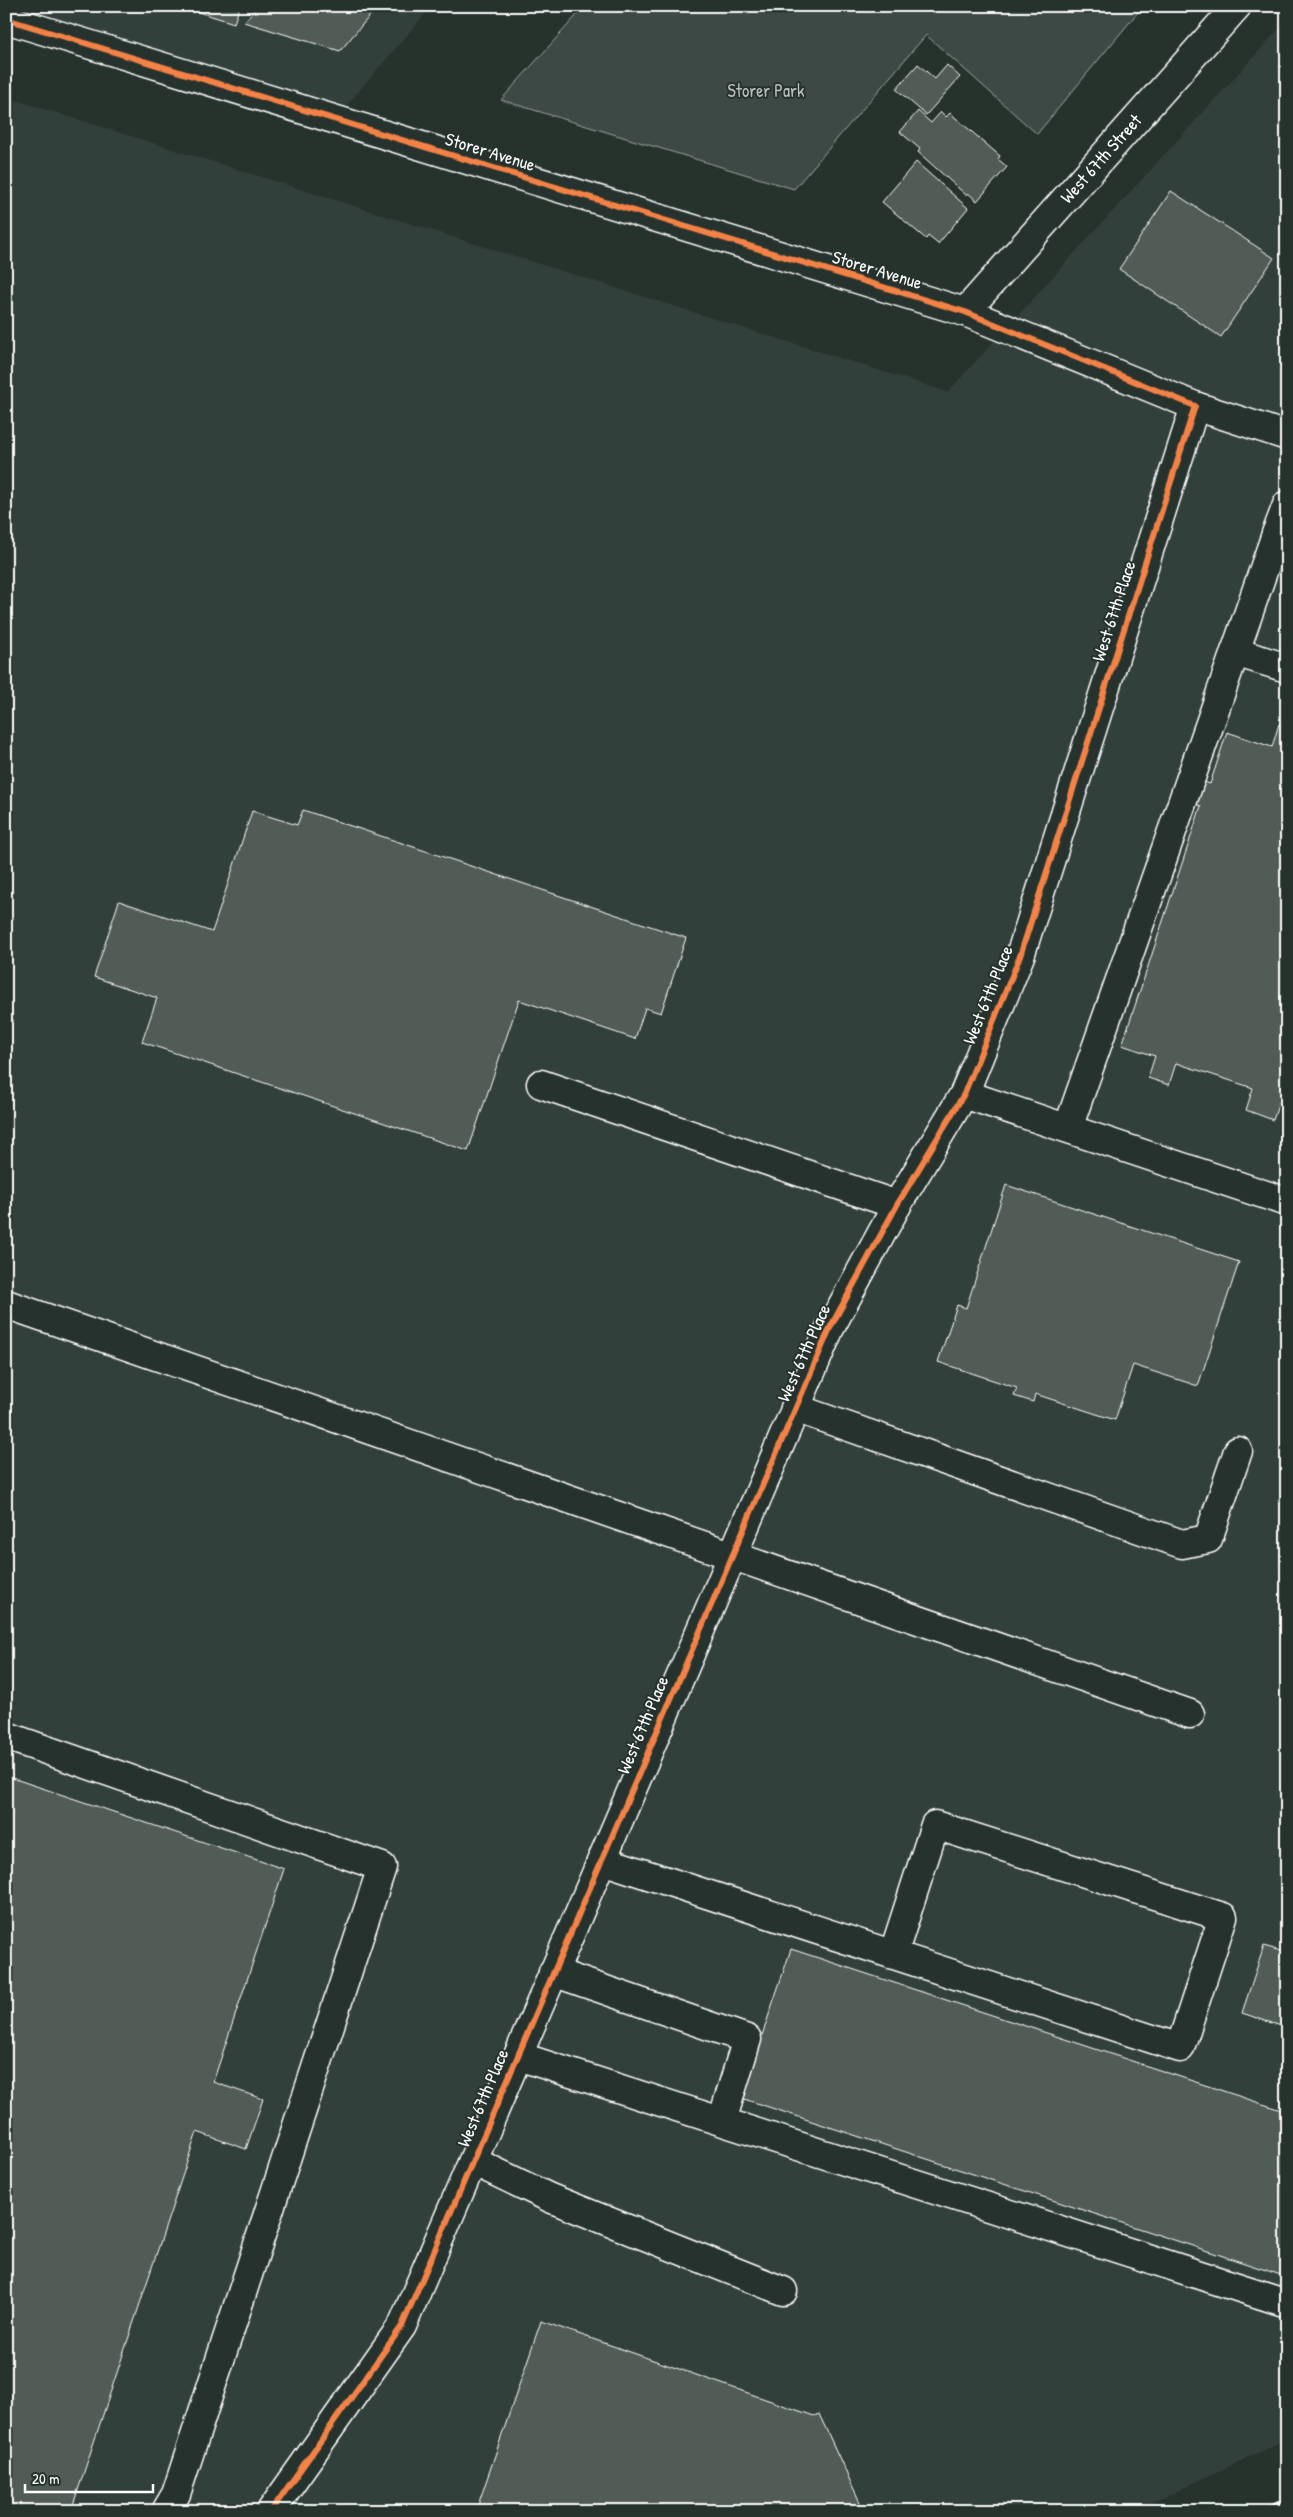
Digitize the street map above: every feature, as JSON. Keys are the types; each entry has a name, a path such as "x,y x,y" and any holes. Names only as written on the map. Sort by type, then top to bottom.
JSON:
{"street":[{"name":"West 67th Street","path":"965,312 1237,6"},
{"name":"Storer Avenue","path":"6,19 965,312"},
{"path":"965,312 1195,406 1287,436"},
{"name":"West 67th Place","path":"271,2511 402,2326 830,1328 897,1205 964,1094 1020,956 1195,406"},
{"path":"1068,1128 1235,652 1281,536 1287,504"},
{"path":"1235,652 1287,668"},
{"path":"541,1084 897,1205"},
{"path":"964,1094 1287,1202"},
{"path":"6,1304 1190,1714"},
{"path":"795,1408 1182,1544 1208,1539 1238,1451"},
{"path":"6,1736 382,1867 179,2484 166,2511"},
{"path":"602,1860 893,1955 1180,2048 1223,1917 935,1826 893,1955"},
{"path":"553,1972 747,2040 722,2121"},
{"path":"518,2056 1287,2303"},
{"path":"473,2161 550,2198 783,2291"}],"shaded area":[{"path":"6,6 432,6 334,120"},
{"path":"1287,20 1287,2439 1135,2511 6,2511 6,97 948,392"}],"green space":[{"name":"Storer Park","path":"585,6 1143,6 1037,134 926,35 794,189 501,100"}],"building":[{"path":"179,6 240,6 234,23"},
{"path":"258,6 378,6 340,51 244,22"},
{"path":"918,64 935,79 947,65 960,77 926,115 896,89"},
{"path":"918,111 931,123 941,112 946,117 950,113 1000,156 998,159 1007,167 977,201 968,193 966,195 918,152 920,149 900,132"},
{"path":"916,162 968,208 938,244 928,236 926,239 882,202"},
{"path":"1171,191 1274,258 1221,337 1119,269"},
{"path":"1279,724 1287,727 1287,1099 1281,1097 1273,1120 1246,1110 1253,1088 1176,1063 1169,1085 1148,1078 1155,1056 1122,1045 1201,806 1184,800 1192,778 1210,784 1227,732 1272,747"},
{"path":"303,810 686,938 661,1013 645,1008 635,1039 519,1000 468,1151 142,1042 157,998 94,977 119,901 212,932 252,811 297,825"},
{"path":"1006,1185 1239,1262 1198,1386 1133,1365 1115,1420 1035,1394 1033,1402 1014,1396 1017,1388 938,1362 957,1305 966,1308"},
{"path":"6,1776 284,1869 213,2082 263,2099 246,2149 197,2132 71,2511 6,2511"},
{"path":"1264,1946 1287,1953 1287,2028 1242,2013"},
{"path":"791,1949 1287,2112 1287,2277 741,2098"},
{"path":"541,2321 814,2416 819,2414 864,2511 476,2511"}],"railway":[{"path":"1263,2511 1287,2500"}],"cycle path":[{"path":"6,19 965,312 1195,406 1020,956 964,1094 897,1205 830,1328 402,2326 271,2511"}]}
